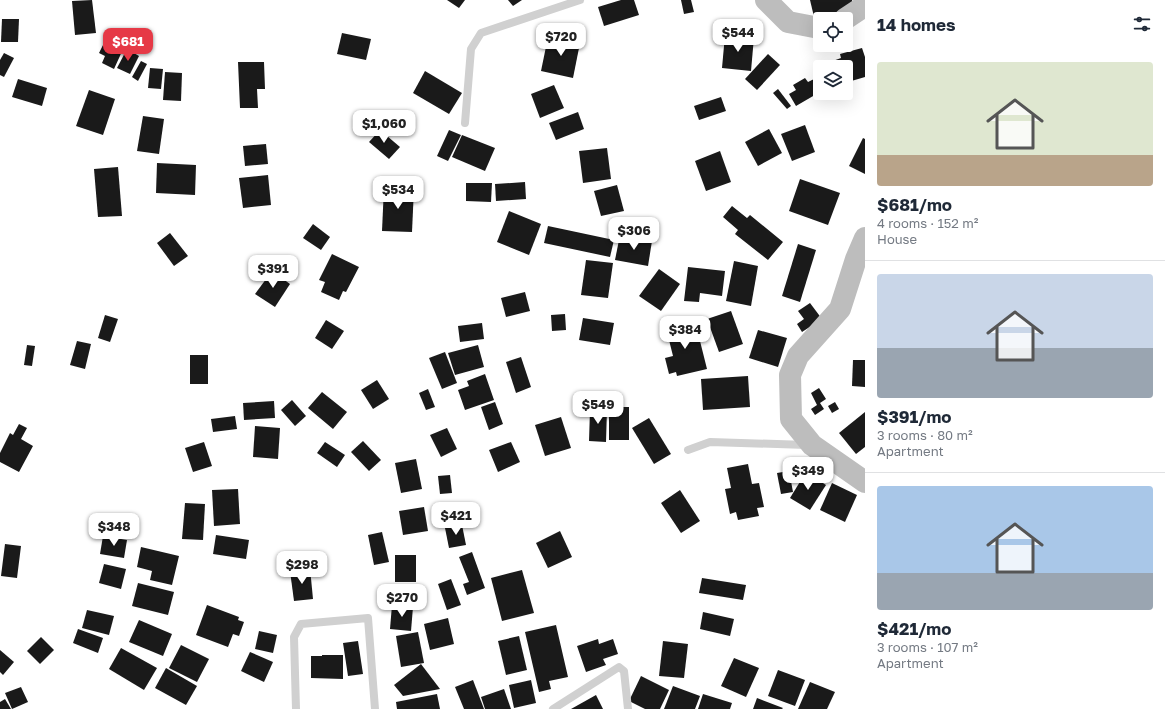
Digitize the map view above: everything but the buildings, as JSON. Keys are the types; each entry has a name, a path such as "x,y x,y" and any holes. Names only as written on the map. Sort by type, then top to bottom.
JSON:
{"main road":[{"path":"766,0 788,22 813,27"},
{"path":"853,14 865,4"},
{"path":"865,238 856,259 840,309 798,356 790,375 791,419 812,445 865,482"}],"lane":[{"path":"465,123 471,49 481,33 580,0"},
{"path":"688,450 710,442 812,445"},
{"path":"296,709 294,637 301,624 368,618 375,709"},
{"path":"553,709 619,667 624,672 628,709"}]}
